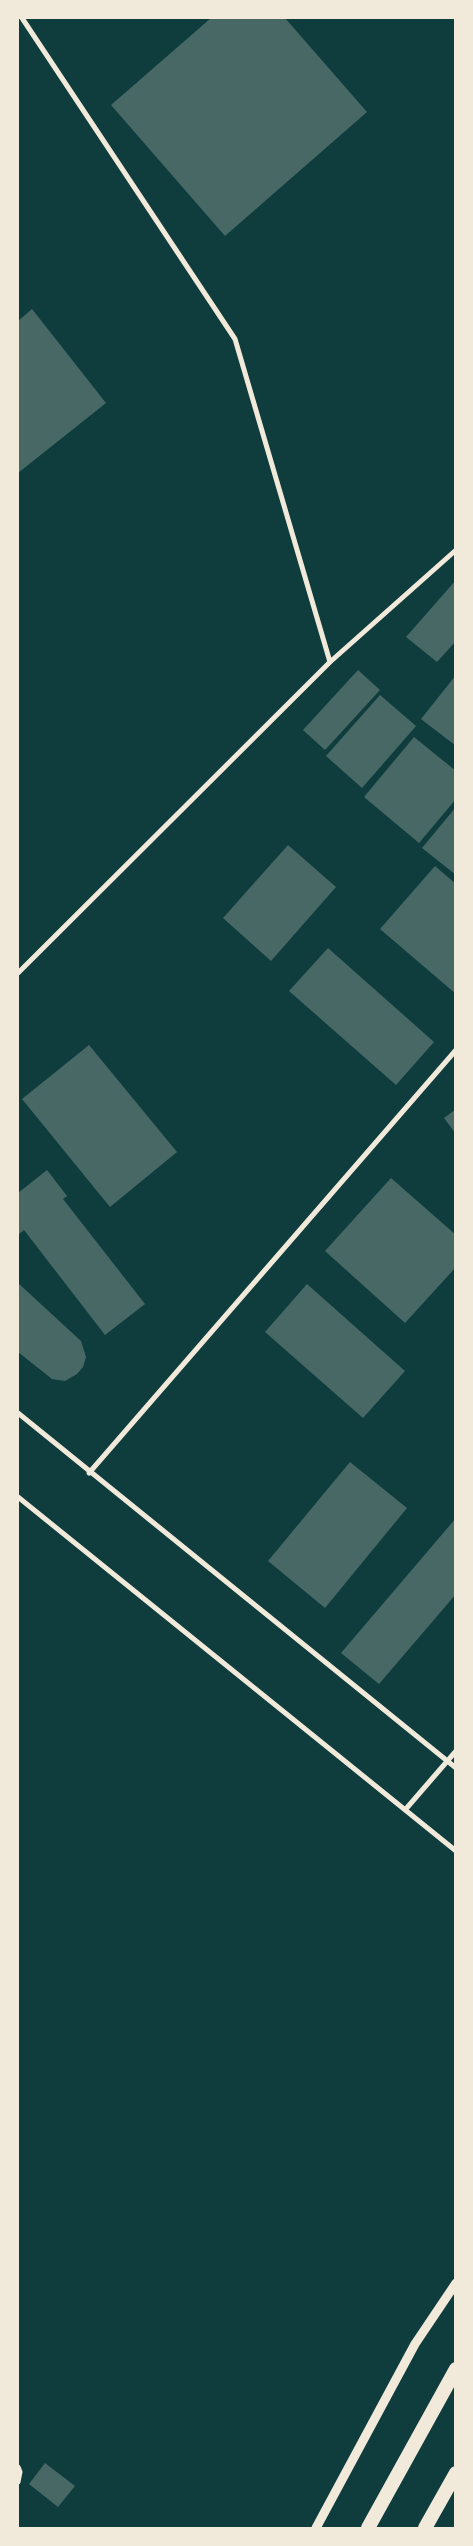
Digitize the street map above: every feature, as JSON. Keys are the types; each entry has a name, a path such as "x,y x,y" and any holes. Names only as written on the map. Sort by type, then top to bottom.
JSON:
{"highway":[{"path":"368,2528 456,2369"},
{"path":"426,2527 456,2473"}],"street":[{"path":"22,18 235,339 330,662"},
{"path":"18,973 330,662 456,550"},
{"path":"89,1473 456,1050"},
{"path":"18,1413 89,1473 456,1768"},
{"path":"18,1497 456,1851"},
{"path":"405,1810 456,1751"},
{"path":"316,2528 415,2344 456,2283"},
{"path":"18,2467 20,2472 18,2482"}],"building":[{"path":"211,18 285,18 367,112 225,236 111,105"},
{"path":"32,309 106,403 18,473 18,321"},
{"path":"456,580 456,641 437,662 406,637"},
{"path":"358,670 380,690 325,750 303,730"},
{"path":"456,675 456,746 421,719"},
{"path":"380,695 416,726 362,788 326,756"},
{"path":"414,737 456,771 456,799 419,843 364,797"},
{"path":"456,807 456,875 422,848"},
{"path":"288,845 336,887 271,961 223,918"},
{"path":"435,866 456,884 456,994 380,929"},
{"path":"328,948 434,1042 396,1085 289,991"},
{"path":"89,1045 177,1152 110,1207 22,1099"},
{"path":"456,1109 456,1134 444,1118"},
{"path":"47,1170 67,1196 63,1199 145,1304 105,1335 24,1230 18,1235 18,1193"},
{"path":"391,1178 456,1235 456,1267 405,1323 325,1251"},
{"path":"18,1283 81,1341 86,1357 83,1367 77,1374 65,1381 52,1379 18,1352"},
{"path":"307,1284 405,1371 363,1418 265,1332"},
{"path":"350,1462 407,1508 325,1608 268,1561"},
{"path":"456,1518 456,1594 379,1684 341,1653"},
{"path":"45,2463 75,2486 58,2507 29,2484"}]}
